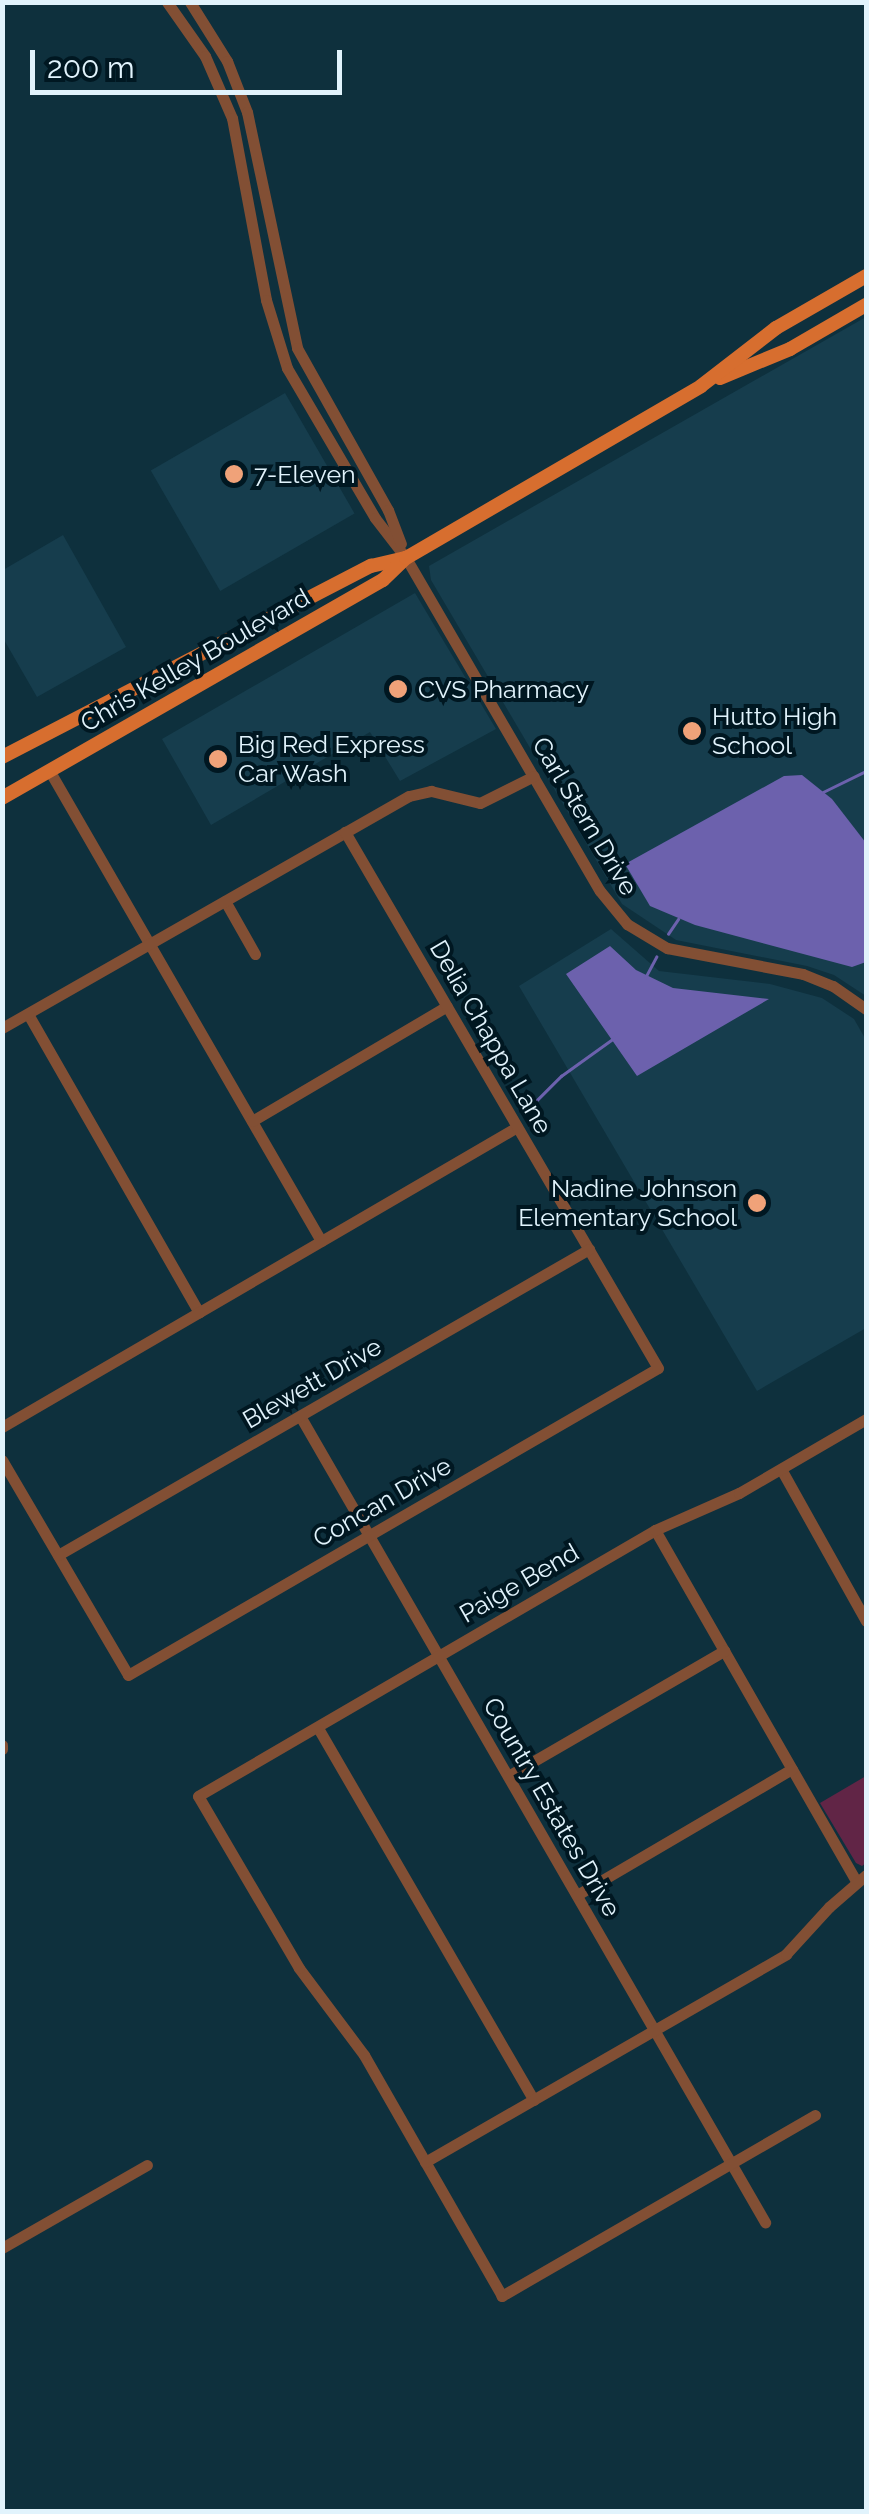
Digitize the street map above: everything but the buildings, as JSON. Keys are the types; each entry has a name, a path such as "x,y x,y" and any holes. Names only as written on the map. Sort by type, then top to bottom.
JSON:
{"main road":[{"name":"Chris Kelley Boulevard","path":"2,798 383,580 406,558 701,386 776,328 866,276"},
{"name":"Chris Kelley Boulevard","path":"701,386 790,349 866,305"},
{"name":"Chris Kelley Boulevard","path":"2,757 371,566 406,558"}],"street":[{"name":"Carl Stern Drive","path":"167,2 205,56 232,118 266,300 287,368 376,518 406,558 600,891 639,933 667,948 820,980 866,1009"},
{"name":"Carl Stern Drive","path":"190,2 227,61 247,112 297,348 388,510 406,558"},
{"path":"49,770 322,1241"},
{"path":"2,1028 419,792 480,803 534,776"},
{"name":"Delia Chappa Lane","path":"346,832 658,1368"},
{"path":"225,901 255,954"},
{"path":"252,1121 447,1006"},
{"path":"28,1014 199,1312"},
{"path":"2,1427 517,1126"},
{"name":"Blewett Drive","path":"58,1555 589,1249"},
{"name":"Concan Drive","path":"58,1555 128,1674 658,1368"},
{"name":"Country Estates Drive","path":"300,1416 765,2222"},
{"name":"Paige Bend","path":"425,2162 350,2032 299,1968 198,1796 655,1530 781,1469 866,1419"},
{"path":"2,1460 58,1555"},
{"path":"781,1469 866,1621"},
{"path":"655,1530 792,1769 862,1878 786,1954 425,2162 502,2296 814,2114"},
{"path":"508,1776 724,1650"},
{"path":"318,1728 534,2100"},
{"path":"577,1896 792,1769"},
{"path":"2,2248 147,2165"}],"shaded area":[{"name":"Hutto High School","path":"866,317 866,996 834,975 807,966 676,940 622,904 431,580 429,566"},
{"path":"285,393 355,513 220,591 151,470"},
{"path":"63,535 126,647 37,697 3,638 3,570"},
{"path":"415,593 496,729 400,781 370,732 211,825 162,739"},
{"path":"802,775 832,799 866,843 866,962 852,967 695,925 650,906 625,864 784,776"},
{"name":"Nadine Johnson Elementary School","path":"611,929 659,971 770,984 822,998 854,1019 866,1040 866,1328 757,1391 519,986"},
{"path":"610,946 636,970 673,988 769,999 637,1076 566,974"},
{"path":"866,1776 866,1863 862,1866 856,1863 820,1803"}],"waterway":[{"path":"823,792 866,771"},
{"path":"668,934 678,919"},
{"path":"645,978 656,957"},
{"path":"535,1102 561,1076 614,1038"}],"place":[{"name":"7-Eleven","path":"234,474"},
{"name":"CVS Pharmacy","path":"398,689"},
{"name":"Hutto High School","path":"692,731"},
{"name":"Big Red Express Car Wash","path":"218,759"},
{"name":"Nadine Johnson Elementary School","path":"757,1203"}]}
